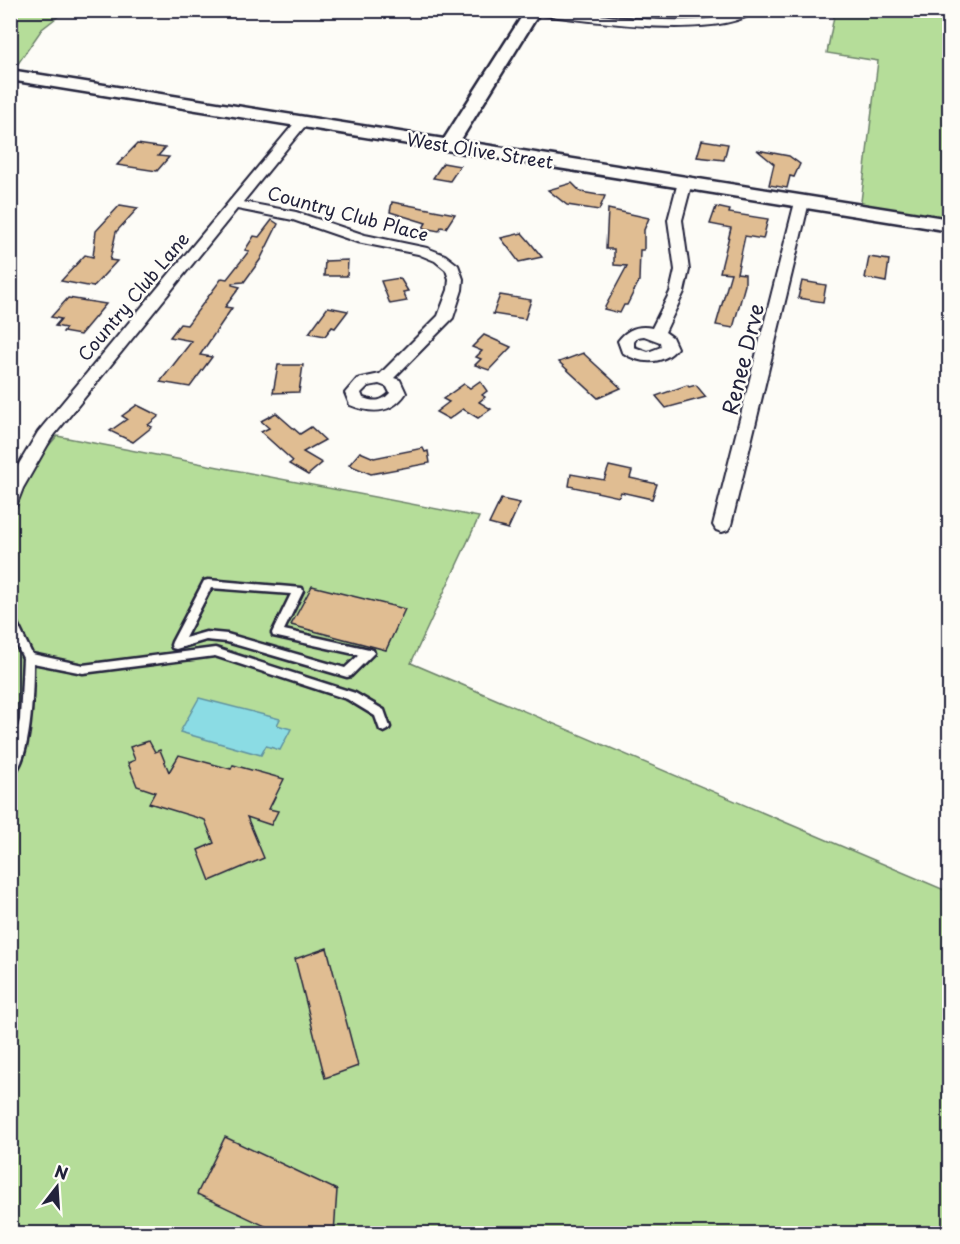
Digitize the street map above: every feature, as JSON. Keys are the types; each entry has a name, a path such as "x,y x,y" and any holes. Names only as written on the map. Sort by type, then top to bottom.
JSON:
{"street":[{"path":"449,145 534,11 624,21 704,23 733,18 753,10"},
{"name":"West Olive Street","path":"10,75 950,225"},
{"name":"Country Club Lane","path":"10,502 14,488 44,436 236,205 301,123"},
{"path":"657,333 677,292 682,270 675,220 685,182"},
{"name":"Renee Drve","path":"722,525 802,202"},
{"name":"Country Club Place","path":"236,205 297,216 362,239 422,251 440,258 453,268 456,279 455,292 445,318 384,379"}],"lane":[{"path":"208,584 298,591 277,633 369,653 347,673 227,638 206,636 176,645 208,584"},
{"path":"10,620 28,658 26,720 14,768 10,771"},
{"path":"28,658 83,669 215,652 351,696 380,713 384,727"}],"green space":[{"path":"10,11 65,11 42,29 15,68 11,67"},
{"path":"835,11 949,11 949,225 860,210 878,61 827,53"},
{"path":"57,436 479,517 411,663 949,892 949,1233 11,1234 11,489"}],"water":[{"path":"199,698 280,719 277,725 291,729 280,750 266,746 261,755 180,732"}],"building":[{"path":"702,140 728,144 724,160 697,157"},
{"path":"137,144 165,148 158,156 169,157 157,171 117,165"},
{"path":"757,150 789,156 800,164 794,177 790,176 787,188 769,185 774,164"},
{"path":"443,163 460,166 450,181 433,178"},
{"path":"572,183 581,192 605,196 599,210 567,205 548,190"},
{"path":"392,202 455,214 446,228 441,227 439,231 423,228 426,223 390,212"},
{"path":"120,205 138,208 116,232 110,260 117,261 93,287 61,281 85,255 93,257 96,231"},
{"path":"716,207 730,210 729,213 768,219 763,239 745,236 737,273 745,274 745,285 733,328 716,325 731,273 720,272 731,228 710,224"},
{"path":"608,209 649,218 644,230 644,250 640,250 639,281 627,305 624,305 620,313 604,309 627,266 614,265 614,249 606,249"},
{"path":"272,220 278,224 260,260 244,282 232,283 240,287 225,307 232,308 200,355 212,357 190,387 160,382 192,341 170,337 180,324 187,325 222,278 227,279 249,251 245,250 254,236 259,237"},
{"path":"522,233 542,257 519,262 501,238"},
{"path":"869,257 889,260 886,282 865,278"},
{"path":"348,260 347,276 324,276 325,261"},
{"path":"400,278 408,291 403,292 407,301 390,304 381,281"},
{"path":"802,281 826,285 823,302 798,298"},
{"path":"500,295 531,300 525,319 493,314"},
{"path":"68,298 106,304 80,335 63,332 66,328 55,326 61,319 51,317"},
{"path":"328,307 348,311 335,328 332,327 325,336 309,333"},
{"path":"484,335 511,347 489,370 475,365 481,359 476,357 482,351 472,347"},
{"path":"583,353 621,388 598,398 559,362"},
{"path":"278,365 303,365 299,392 273,393"},
{"path":"480,381 487,391 482,395 485,397 479,402 491,409 478,418 463,409 449,419 436,412 449,402 443,399 464,384 470,388"},
{"path":"687,385 689,387 696,385 706,397 666,408 656,396"},
{"path":"137,405 159,416 148,425 152,427 133,442 110,431 127,419 122,416"},
{"path":"276,413 300,434 311,427 325,440 303,452 322,463 308,475 289,464 293,461 261,432 269,428 261,421"},
{"path":"423,448 425,452 428,451 430,463 371,474 349,465 360,452 374,458"},
{"path":"609,466 632,471 630,478 657,484 652,499 621,492 619,497 569,486 571,474 604,480"},
{"path":"501,499 520,503 508,529 489,524"},
{"path":"312,586 405,609 386,650 291,625"},
{"path":"149,741 155,752 160,750 169,772 179,755 231,769 233,765 284,779 269,809 278,811 271,825 247,817 264,858 210,881 198,850 214,843 205,820 149,803 155,792 137,786 128,763 135,760 130,747"},
{"path":"327,948 358,1066 325,1078 295,959"},
{"path":"225,1137 337,1190 334,1233 280,1233 197,1194"}]}
